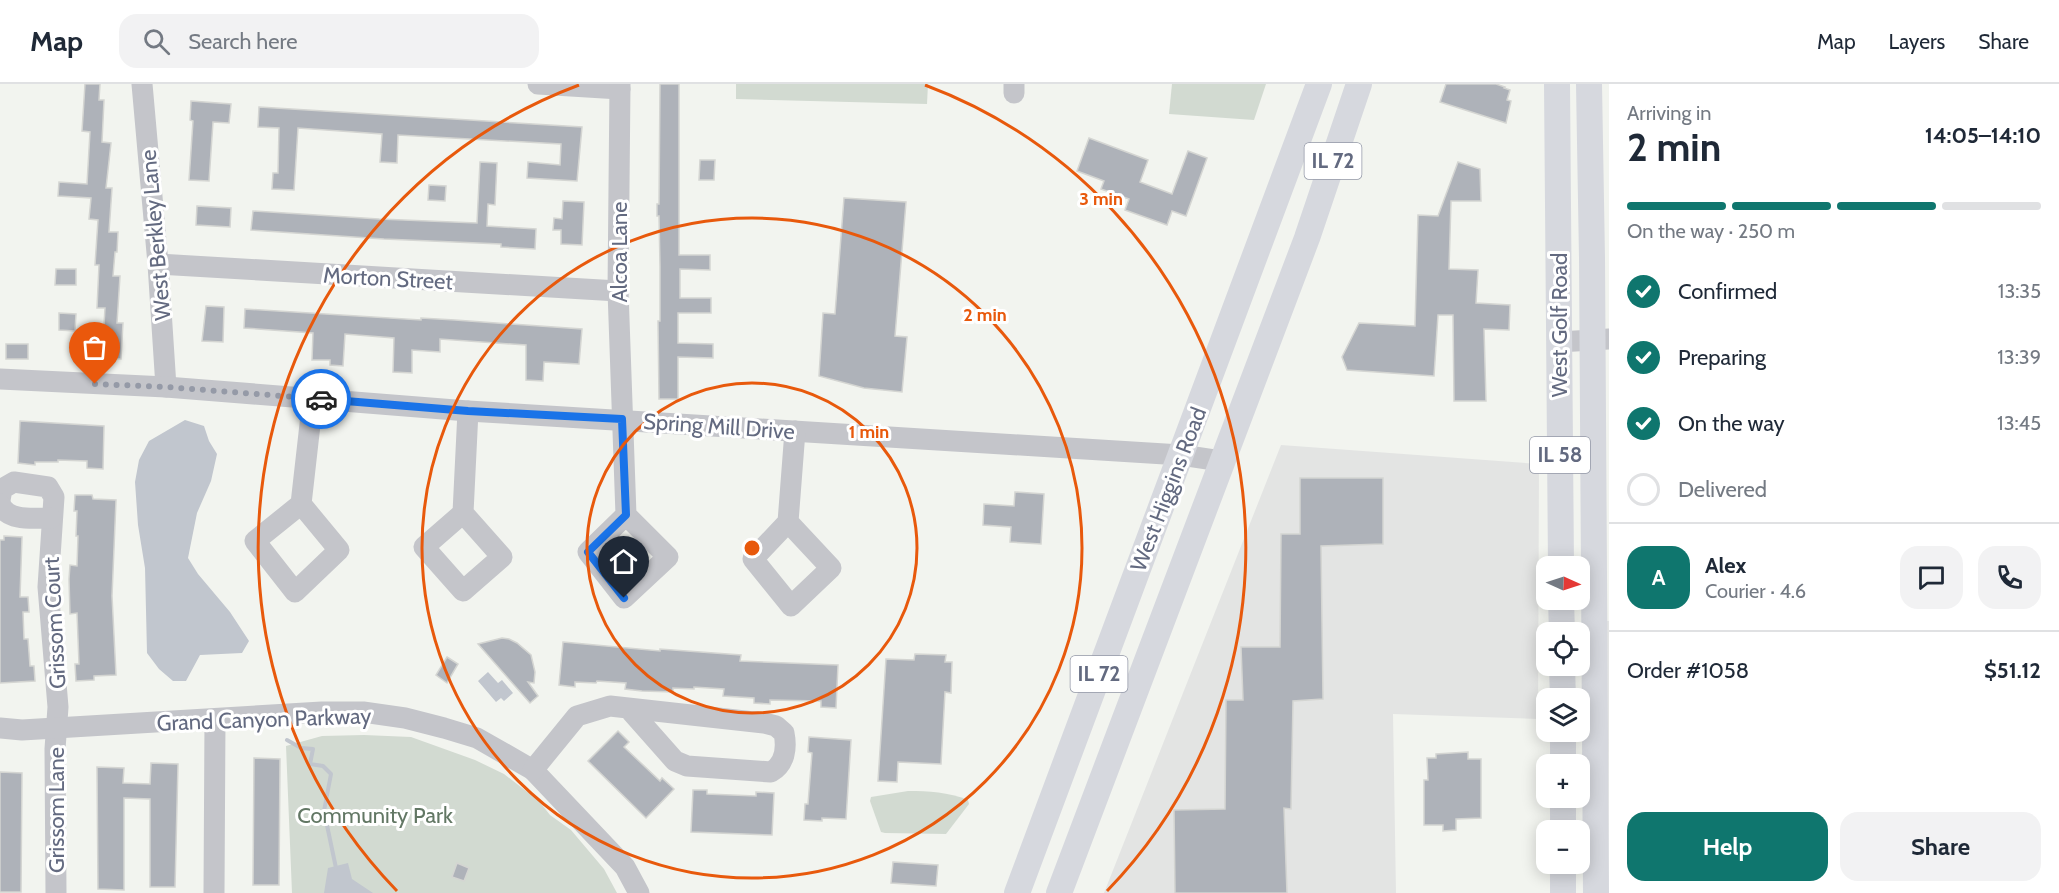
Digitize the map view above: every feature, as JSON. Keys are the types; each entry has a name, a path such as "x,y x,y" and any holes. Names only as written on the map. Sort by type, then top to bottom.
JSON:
{"main road":[{"name":"West Higgins Road","path":"1017,893 1319,84"},
{"name":"West Higgins Road","path":"1059,893 1307,238 1359,84"},
{"name":"West Golf Road","path":"1557,84 1561,556"},
{"name":"West Golf Road","path":"1589,84 1601,340 1596,893"},
{"path":"1563,874 1563,893"}],"street":[{"name":"West Berkley Lane","path":"142,84 166,387"},
{"path":"538,84 620,86"},
{"name":"Alcoa Lane","path":"620,86 618,291 626,515"},
{"name":"Morton Street","path":"158,264 618,291"},
{"path":"1559,342 1601,340"},
{"name":"Spring Mill Drive","path":"0,379 166,387 468,411 1181,455 1221,461"},
{"path":"300,504 313,399"},
{"path":"463,513 468,411"},
{"path":"788,522 795,431"},
{"name":"Grissom Court","path":"0,500 2,489 14,482 48,487 54,497 48,588 58,707 56,728"},
{"path":"0,504 3,511 13,516 51,519"},
{"path":"533,770 577,716 610,706 776,726 784,733 785,753 777,768 771,772 687,766 675,761 629,709"},
{"name":"Grand Canyon Parkway","path":"0,728 22,730 322,712 363,712 405,718 477,738 533,770 625,867 639,893"},
{"path":"214,893 215,720"},
{"name":"Grissom Lane","path":"56,728 56,893"}],"shaded area":[{"path":"185,420 204,426 217,454 211,481 197,513 188,558 198,574 230,612 249,641 242,653 200,655 186,681 173,681 159,669 147,653 145,568 138,525 135,482 139,460 149,441"},
{"path":"1281,445 1539,464 1539,556 1536,556 1536,610 1538,610 1538,622 1536,622 1536,676 1538,676 1536,719 1393,714 1396,893 1104,893"},
{"path":"1607,621 1609,621 1609,858"},
{"path":"488,672 498,683 502,680 513,693 504,701 501,698 496,702 478,681"},
{"path":"348,863 352,879 373,893 324,893 328,868"}],"green space":[{"path":"736,84 928,84 927,104 736,99"},
{"path":"1172,84 1266,84 1254,120 1169,114"},
{"name":"Community Park","path":"322,736 411,737 475,760 504,774 539,801 550,815 571,830 604,869 617,893 292,893 286,746"},
{"path":"908,791 961,797 968,800 969,804 946,834 881,832 870,801 871,797"}],"building":[{"path":"85,84 100,84 99,100 104,100 102,142 111,143 106,188 112,188 109,232 118,232 113,276 120,276 117,323 123,323 121,359 102,358 105,308 97,308 99,265 95,265 98,220 89,219 91,198 58,196 59,182 87,184 90,132 82,131"},
{"path":"660,84 679,84 679,255 710,255 710,270 680,269 680,298 711,298 711,313 678,313 678,343 713,344 713,358 678,357 678,399 659,399 660,266 657,204 659,204"},
{"path":"1446,84 1496,84 1510,90 1507,100 1511,101 1506,123 1440,102"},
{"path":"191,101 231,104 229,123 213,122 209,181 189,180 193,121 190,120"},
{"path":"259,107 582,127 577,181 527,178 528,162 560,165 561,144 398,135 397,163 380,162 382,134 298,128 294,190 272,189 273,173 278,173 279,128 258,127"},
{"path":"1089,138 1148,160 1140,182 1172,194 1188,151 1207,158 1186,216 1172,211 1167,225 1125,210 1129,199 1101,189 1104,181 1077,171"},
{"path":"700,160 715,160 714,180 699,180"},
{"path":"480,162 497,163 495,205 488,204 487,226 536,229 535,249 501,247 501,244 251,230 253,211 477,223"},
{"path":"1458,162 1480,169 1481,201 1451,201 1449,269 1478,270 1476,303 1510,305 1509,330 1484,329 1486,401 1454,401 1453,315 1438,315 1434,376 1347,370 1342,357 1359,323 1415,326 1418,215 1438,216"},
{"path":"429,185 446,186 445,201 428,200"},
{"path":"844,198 906,202 895,336 907,337 902,392 864,388 819,376 823,313 835,314"},
{"path":"563,201 584,202 582,245 561,244 561,230 553,230 554,218 562,219"},
{"path":"197,206 231,208 230,227 196,225"},
{"path":"56,269 76,269 76,285 55,285"},
{"path":"206,306 224,307 223,342 202,341"},
{"path":"245,309 582,329 579,364 544,362 543,381 526,380 526,345 440,339 440,352 412,350 412,373 393,372 394,338 345,334 343,366 330,365 330,360 312,360 313,333 244,328"},
{"path":"59,313 76,314 75,331 59,330"},
{"path":"6,344 28,344 28,359 6,359"},
{"path":"20,421 104,426 103,469 87,468 87,461 58,460 58,462 35,462 35,465 18,463"},
{"path":"1300,478 1383,478 1383,544 1321,546 1323,699 1293,701 1291,809 1284,808 1287,893 1175,893 1174,810 1225,809 1226,700 1243,700 1241,647 1280,647 1281,534 1300,534"},
{"path":"1015,492 1044,494 1041,544 1010,542 1011,527 983,525 984,504 1014,506"},
{"path":"75,495 92,495 93,499 116,500 112,596 116,675 94,676 94,680 76,681 75,664 79,664 77,613 70,614 69,579 70,565 77,566 78,536 76,536 77,511 74,511"},
{"path":"4,536 22,537 20,597 28,597 29,612 23,612 24,639 28,639 30,666 34,666 35,681 0,683 0,540 4,540"},
{"path":"502,638 517,643 531,655 535,672 534,683 528,682 538,696 530,703 478,644"},
{"path":"563,642 660,651 660,649 741,655 740,661 838,665 836,708 821,707 821,701 770,700 770,704 754,703 754,698 723,696 724,689 694,687 694,689 673,688 673,692 642,691 625,689 626,683 597,681 596,683 575,682 575,687 559,685"},
{"path":"915,654 946,655 945,662 952,662 951,693 945,692 941,764 898,762 897,782 878,781 886,659 914,660"},
{"path":"447,657 458,664 447,683 436,675"},
{"path":"618,731 629,742 624,747 660,781 662,778 674,789 646,818 588,761"},
{"path":"809,737 851,740 846,819 804,820 805,804 808,804 812,753 808,752"},
{"path":"1468,752 1468,759 1481,759 1481,818 1456,819 1456,830 1443,831 1443,825 1424,825 1424,780 1428,780 1427,758 1436,758 1436,754"},
{"path":"254,758 280,759 279,885 253,885"},
{"path":"151,763 178,764 175,887 150,887 150,799 124,798 124,890 98,889 97,767 124,768 123,783 150,784"},
{"path":"0,772 22,773 21,892 0,892"},
{"path":"693,790 707,790 707,794 756,796 756,792 774,793 772,835 691,832"},
{"path":"893,862 938,865 936,886 891,883"},
{"path":"457,863 469,868 464,881 452,877"}],"waterway":[{"path":"287,740 301,748 313,749 310,764 323,766 331,774 324,811 336,868"}],"way so far":[{"path":"95,384 321,399"}],"route":[{"path":"321,399 468,411 622,419 626,515 588,552 624,598"}]}
